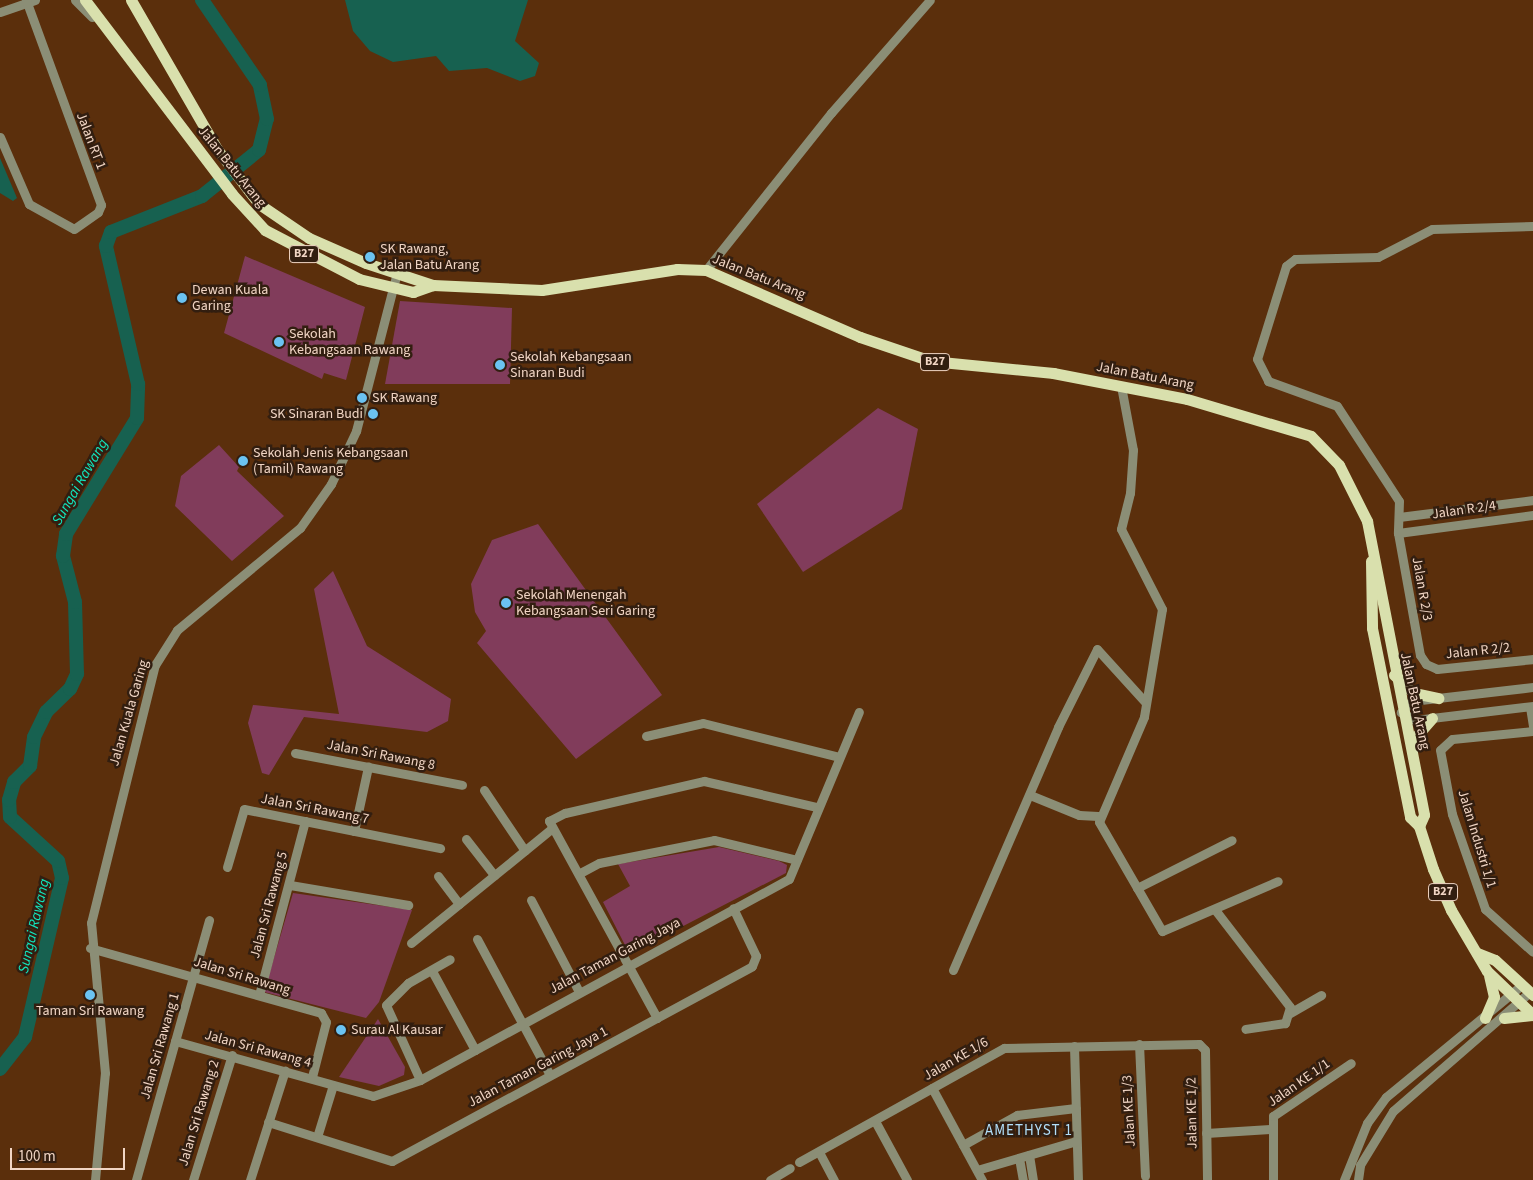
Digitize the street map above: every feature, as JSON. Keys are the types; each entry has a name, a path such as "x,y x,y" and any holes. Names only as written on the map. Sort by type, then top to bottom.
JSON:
{"main road":[{"name":"Jalan Batu Arang","path":"85,0 232,194 266,230 297,250 391,290 413,292 433,285"},
{"name":"Jalan Batu Arang","path":"131,0 217,149 245,186 285,225 337,251 433,285 542,290 676,269 706,270 860,337 931,361 1053,373 1187,399 1311,436 1339,466 1367,520 1401,712 1424,815 1419,826 1451,910 1487,971 1533,1015"},
{"path":"1372,554 1372,628 1391,733 1410,817 1419,826"},
{"path":"1394,675 1414,693 1438,698"},
{"path":"1384,697 1401,712 1391,733"},
{"path":"1411,755 1413,740 1432,718"},
{"name":"Jalan Batu Arang","path":"1478,953 1495,960 1528,991"},
{"path":"1485,1018 1494,997 1487,971"},
{"path":"1504,1018 1533,1015"}],"street":[{"path":"75,0 135,66"},
{"path":"706,270 831,113 930,0"},
{"path":"0,12 29,1"},
{"name":"Jalan RT 1","path":"0,137 29,204 74,229 101,205 29,1"},
{"name":"Jalan R 2/3","path":"1426,664 1420,655 1398,533 1399,501 1337,406 1268,381 1260,370 1257,358 1286,266 1306,256 1378,257 1432,229 1533,226"},
{"name":"Jalan Kuala Garing","path":"95,1180 105,1073 90,948 99,878 155,665 177,630 300,528 331,484 356,431 397,272"},
{"path":"1098,816 1144,717 1162,609 1121,529 1130,493 1133,450 1121,386"},
{"path":"1399,517 1533,500"},
{"name":"Jalan R 2/4","path":"1398,533 1533,515"},
{"path":"953,970 1097,649 1145,702"},
{"name":"Jalan R 2/2","path":"1426,664 1437,669 1533,658"},
{"path":"1533,687 1412,701 1401,712 1415,720 1532,706 1533,729"},
{"name":"Jalan Taman Garing Jaya","path":"333,1085 378,1096 420,1080 578,990 789,879 798,860 816,807 838,757 848,746 859,712"},
{"path":"646,736 703,723 838,757"},
{"name":"Jalan Industri 1/1","path":"1533,729 1452,739 1440,750 1452,814 1485,909 1533,952"},
{"name":"Jalan Sri Rawang 8","path":"295,753 462,785"},
{"path":"354,831 368,767"},
{"path":"657,1018 580,873 550,830 549,821 556,817 704,781 816,807"},
{"path":"484,790 524,851"},
{"path":"1030,795 1072,812 1098,816"},
{"name":"Jalan Sri Rawang 7","path":"226,867 244,809 440,848"},
{"path":"1098,816 1162,931 1216,911 1278,881"},
{"name":"Jalan Sri Rawang 5","path":"259,995 290,885 305,821"},
{"path":"411,942 550,830"},
{"path":"466,839 494,875"},
{"path":"580,873 599,863 714,840 798,860"},
{"path":"1137,888 1232,840"},
{"path":"438,876 459,904"},
{"path":"290,885 408,906"},
{"path":"530,900 578,990"},
{"name":"Jalan Taman Garing Jaya 1","path":"268,1122 392,1161 757,962 734,908"},
{"path":"1216,911 1290,1013"},
{"name":"Jalan Sri Rawang 1","path":"136,1180 209,920"},
{"path":"477,939 550,1075"},
{"name":"Jalan Sri Rawang","path":"90,948 194,975 325,1017 312,1077"},
{"path":"420,1080 386,1011 398,990 450,959"},
{"path":"432,971 475,1050"},
{"path":"1344,1180 1367,1123 1386,1098 1485,1018 1528,991"},
{"path":"1245,1028 1285,1022 1290,1013 1321,995"},
{"path":"1358,1180 1360,1165 1393,1111 1504,1018 1516,999"},
{"name":"Jalan Sri Rawang 4","path":"176,1041 312,1077 333,1085"},
{"name":"Jalan KE 1/6","path":"798,1162 1004,1048 1139,1044 1204,1045"},
{"name":"Jalan KE 1/3","path":"1139,1044 1145,1176"},
{"name":"Jalan KE 1/2","path":"1204,1045 1207,1180"},
{"path":"1074,1046 1078,1180"},
{"name":"Jalan Sri Rawang 2","path":"193,1180 232,1055"},
{"name":"Jalan KE 1/1","path":"1273,1180 1270,1129 1273,1116 1351,1064"},
{"path":"250,1180 285,1070"},
{"path":"317,1137 333,1085"},
{"path":"932,1088 982,1180"},
{"path":"963,1145 1017,1115 1076,1108"},
{"path":"875,1121 907,1180"},
{"name":"Jalan KE 1/1","path":"1206,1133 1270,1129"},
{"path":"977,1170 1076,1141"},
{"path":"819,1152 834,1180"},
{"path":"1024,1156 1024,1180"},
{"path":"1024,1156 1033,1180"},
{"path":"770,1180 790,1168"}],"shaded area":[{"path":"245,256 365,307 346,380 324,373 322,379 224,333"},
{"path":"400,301 512,308 510,384 385,384"},
{"path":"878,408 918,429 902,509 803,572 757,504"},
{"path":"219,445 239,467 237,471 284,516 232,561 175,506 181,476"},
{"path":"538,524 662,695 576,759 477,643 486,631 475,612 471,584 492,540"},
{"path":"333,571 367,646 451,699 448,721 427,732 304,717 269,775 262,773 248,723 253,705 339,714 314,589"},
{"path":"719,847 779,861 787,865 786,873 635,951 627,949 603,902 630,886 618,864"},
{"path":"293,893 412,910 379,1002 366,1018 264,992"},
{"path":"378,1019 405,1067 404,1075 379,1086 339,1077"}],"water":[{"path":"345,0 528,0 515,41 539,63 535,76 520,81 487,68 449,71 436,56 393,62 370,51 353,31"},
{"path":"0,158 17,198 13,201 0,193"}],"waterway":[{"name":"Sungai Rawang","path":"0,1069 25,1037 62,878 58,861 10,817 9,800 14,782 30,766 34,737 46,712 70,689 77,674 75,602 63,556 66,534 137,418 138,384 106,246 111,232 202,196 259,150 267,119 260,85 202,0"}],"place":[{"name":"SK Rawang, Jalan Batu Arang","path":"370,257"},
{"name":"Dewan Kuala Garing","path":"182,298"},
{"name":"Sekolah Kebangsaan Rawang","path":"279,342"},
{"name":"Sekolah Kebangsaan Sinaran Budi","path":"500,365"},
{"name":"SK Rawang","path":"362,398"},
{"name":"SK Sinaran Budi","path":"373,414"},
{"name":"Sekolah Jenis Kebangsaan (Tamil) Rawang","path":"243,461"},
{"name":"Sekolah Menengah Kebangsaan Seri Garing","path":"506,603"},
{"name":"Taman Sri Rawang","path":"90,995"},
{"name":"Surau Al Kausar","path":"341,1030"}],"district":[{"name":"AMETHYST 1","path":"1029,1131"}]}
